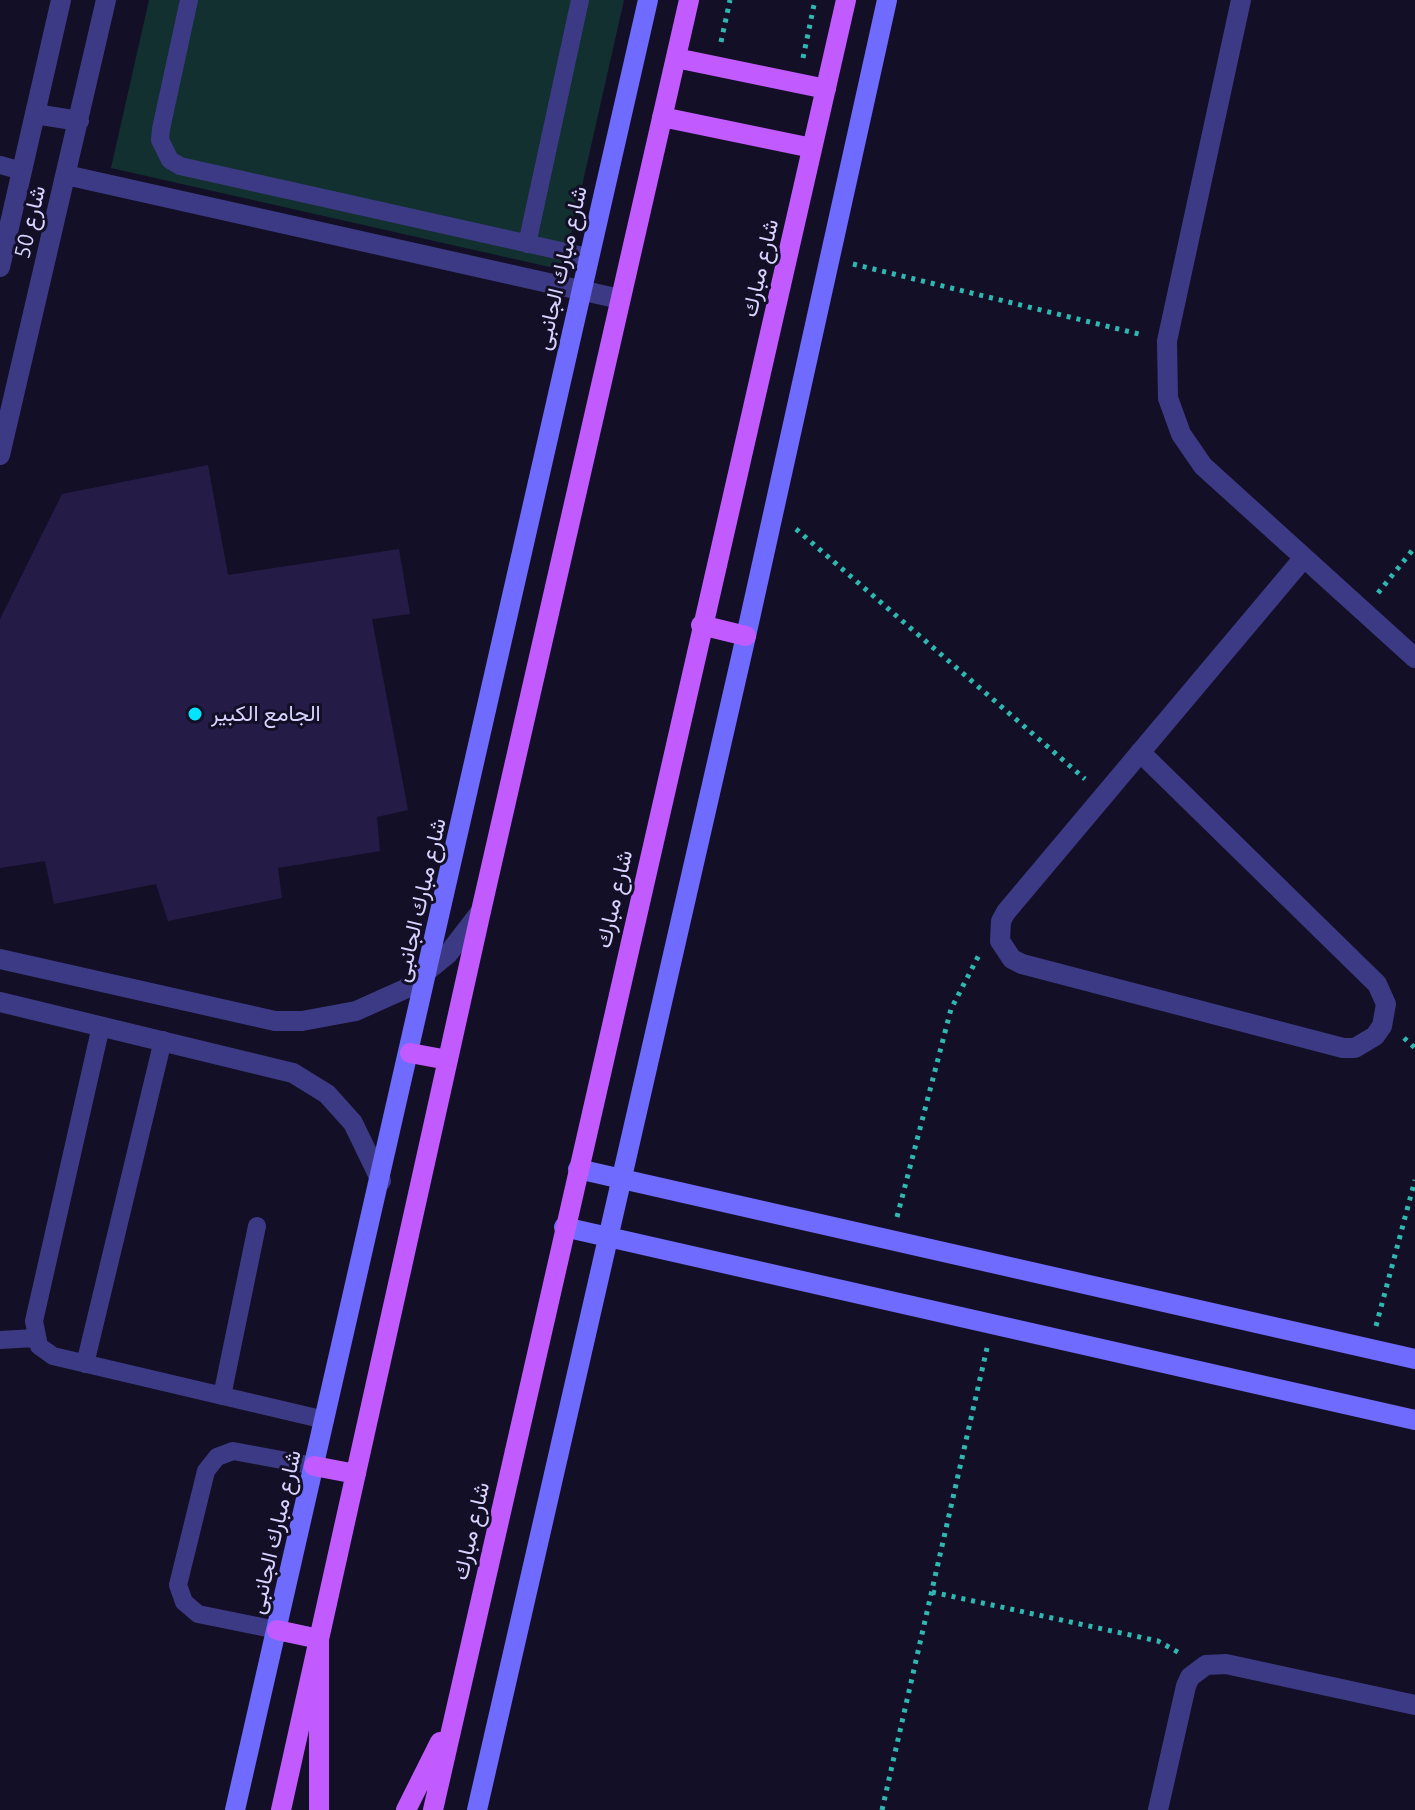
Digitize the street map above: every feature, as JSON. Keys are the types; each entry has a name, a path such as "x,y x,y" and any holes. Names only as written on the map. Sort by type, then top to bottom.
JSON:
{"main road":[{"name":"شارع مبارك الجانبى","path":"235,1810 381,1181 648,0"},
{"path":"281,1810 481,911 689,0"},
{"name":"شارع مبارك","path":"433,1810 846,0"},
{"path":"477,1810 746,636 887,0"},
{"path":"676,58 826,89"},
{"path":"662,117 812,148"},
{"path":"701,625 746,636"},
{"path":"410,1053 448,1060"},
{"path":"578,1169 1415,1359"},
{"path":"564,1227 1415,1420"},
{"path":"314,1466 356,1474"},
{"path":"277,1630 319,1639"},
{"path":"319,1639 319,1810"},
{"path":"406,1810 455,1713"}],"street":[{"name":"شارع 50","path":"0,267 7,207 22,171 61,0"},
{"name":"شارع 50","path":"0,455 106,0"},
{"path":"1241,0 1167,341 1165,380 1181,434 1203,466 1302,560 1415,658"},
{"path":"35,114 79,121"},
{"path":"66,175 620,299"},
{"path":"1140,752 1377,984 1386,1004 1382,1026 1375,1036 1355,1048 1343,1048 1022,964 1005,951 999,931 1006,912 1140,752 1302,560"},
{"path":"0,959 275,1021 316,1019 356,1011 381,1001 428,973 448,954 481,911"},
{"path":"0,1002 275,1066 311,1083 353,1123 381,1181"},
{"path":"1158,1810 1186,1686 1197,1670 1216,1663 1226,1664 1415,1705"}],"lane":[{"path":"189,0 161,129 160,140 170,160 180,166 588,257"},
{"path":"527,244 580,0"},
{"path":"0,165 22,171"},
{"path":"101,1026 34,1321 35,1338 45,1352 85,1364 325,1420"},
{"path":"85,1364 163,1040"},
{"path":"222,1396 257,1226"},
{"path":"0,1340 35,1338"},
{"path":"277,1630 198,1614 184,1602 178,1585 206,1471 217,1457 233,1451 314,1466"}],"path":[{"path":"798,83 815,0"},
{"path":"830,258 1167,341"},
{"path":"774,510 1104,795"},
{"path":"1362,612 1415,547"},
{"path":"891,1240 951,1009 974,962 999,931"},
{"path":"1370,1349 1415,1180"},
{"path":"882,1810 992,1324"},
{"path":"932,1592 1158,1641 1180,1652 1197,1670"}],"green space":[{"path":"149,0 624,0 563,270 111,168"}],"building":[{"name":"الجامع الكبير","path":"208,465 228,575 399,549 410,614 372,619 408,810 377,817 380,851 278,868 282,898 168,921 156,884 54,904 45,861 0,868 0,619 62,494"}],"place":[{"name":"الجامع الكبير","path":"195,714"}]}
